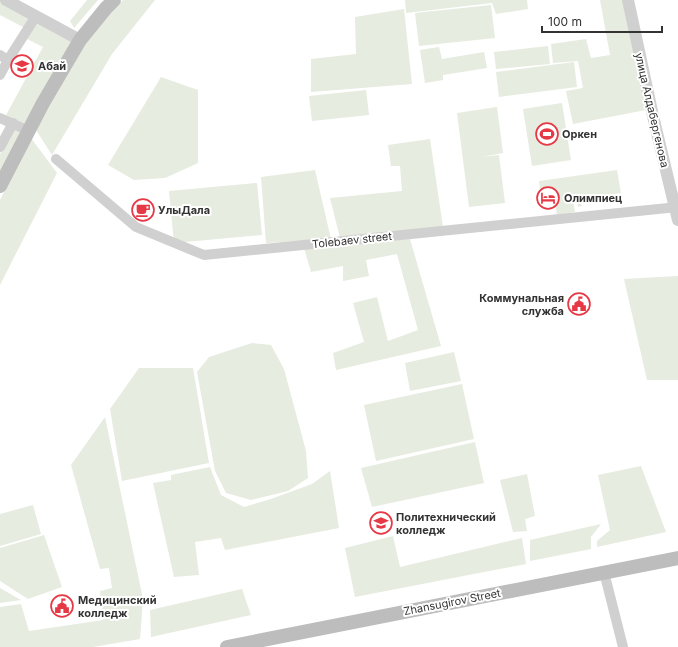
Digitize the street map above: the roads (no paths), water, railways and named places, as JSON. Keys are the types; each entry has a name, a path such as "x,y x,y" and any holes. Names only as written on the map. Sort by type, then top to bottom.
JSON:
{"main road":[{"path":"0,186 44,103 80,40 114,0"},
{"name":"Zhansugirov Street","path":"227,647 678,558"}],"street":[{"path":"6,0 80,40"},
{"name":"улица Алдабергенова","path":"628,0 653,116 678,220"},
{"path":"0,75 4,57 36,16"},
{"path":"0,118 29,131"},
{"path":"0,147 13,124"},
{"name":"Tolebaev street","path":"56,159 136,227 204,255 676,207"},
{"path":"604,572 623,647"}],"place":[{"name":"Абай","path":"22,66"},
{"name":"Оркен","path":"547,134"},
{"name":"Олимпиец","path":"548,198"},
{"name":"УлыДала","path":"143,210"},
{"name":"Коммунальная служба","path":"579,304"},
{"name":"Политехнический колледж","path":"381,523"},
{"name":"Медицинский колледж","path":"62,606"}]}
